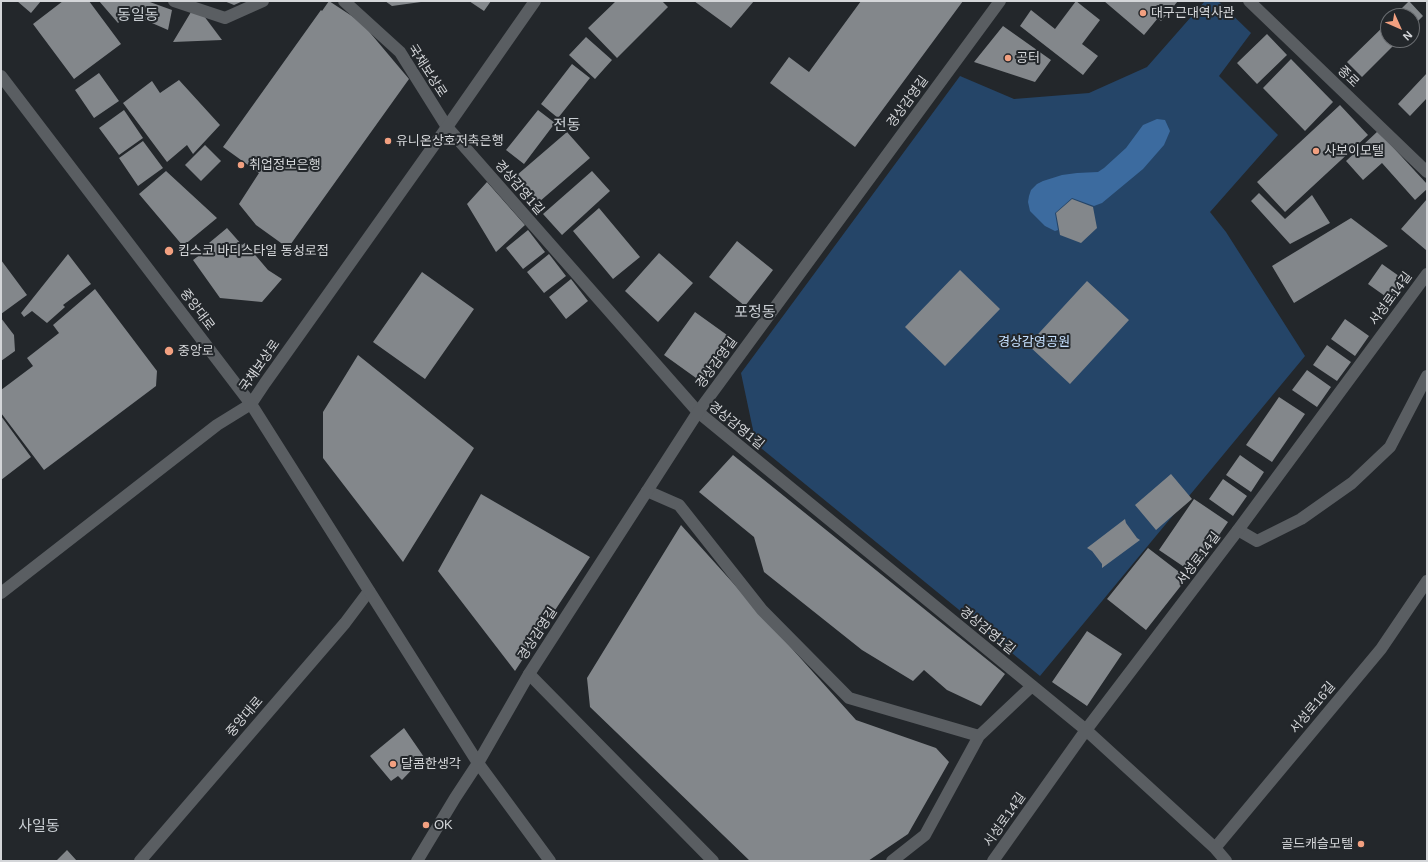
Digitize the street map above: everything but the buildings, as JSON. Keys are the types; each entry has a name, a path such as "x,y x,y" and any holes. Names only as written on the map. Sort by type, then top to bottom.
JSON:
{"street":[{"path":"174,1 225,18 264,1"},
{"name":"국채보상로","path":"344,1 400,52 447,127"},
{"name":"국채보상로","path":"1,593 212,428 251,404 265,382 535,1"},
{"name":"경상감영길","path":"417,861 454,798 478,763 529,674 698,412 1000,1"},
{"name":"종로","path":"1249,1 1427,172"},
{"name":"중앙대로","path":"1,76 251,404 478,763 550,861"},
{"name":"경상감영1길","path":"447,127 698,412 1086,730 1214,848 1226,861"},
{"name":"서성로14길","path":"993,861 1086,730 1238,530 1427,274"},
{"path":"1238,530 1257,541 1301,519 1352,483 1390,447 1427,376"},
{"path":"647,491 679,505 762,610 849,698 979,736"},
{"name":"서성로16길","path":"1214,848 1381,649 1427,582"},
{"name":"중앙대로","path":"140,861 345,623 369,591"},
{"name":"경상감영길","path":"529,674 713,861"},
{"path":"892,861 925,835 979,736 1032,686"}],"green space":[{"name":"경상감영공원","path":"1205,1 1218,1 1251,33 1219,76 1278,135 1210,212 1226,232 1305,356 1040,676 756,444 741,373 960,76 1014,99 1089,93 1147,67"}],"shaded area":[{"path":"1157,119 1165,120 1170,131 1164,145 1143,169 1102,203 1094,206 1072,198 1055,213 1058,230 1055,231 1045,226 1030,211 1028,202 1029,196 1031,190 1037,184 1062,175 1098,172 1126,148 1143,125"}],"place":[{"name":"대구근대역사관","path":"1143,13"},
{"name":"공터","path":"1008,58"},
{"name":"유니온상호저축은행","path":"388,141"},
{"name":"사보이모텔","path":"1316,151"},
{"name":"취업정보은행","path":"241,165"},
{"name":"킴스코 바디스타일 동성로점","path":"169,251"},
{"name":"중앙로","path":"169,351"},
{"name":"달콤한생각","path":"393,764"},
{"name":"OK","path":"426,825"},
{"name":"골드캐슬모텔","path":"1361,844"}],"district":[{"name":"동일동","path":"138,16"},
{"name":"전동","path":"567,126"},
{"name":"포정동","path":"755,313"},
{"name":"사일동","path":"39,827"}]}
